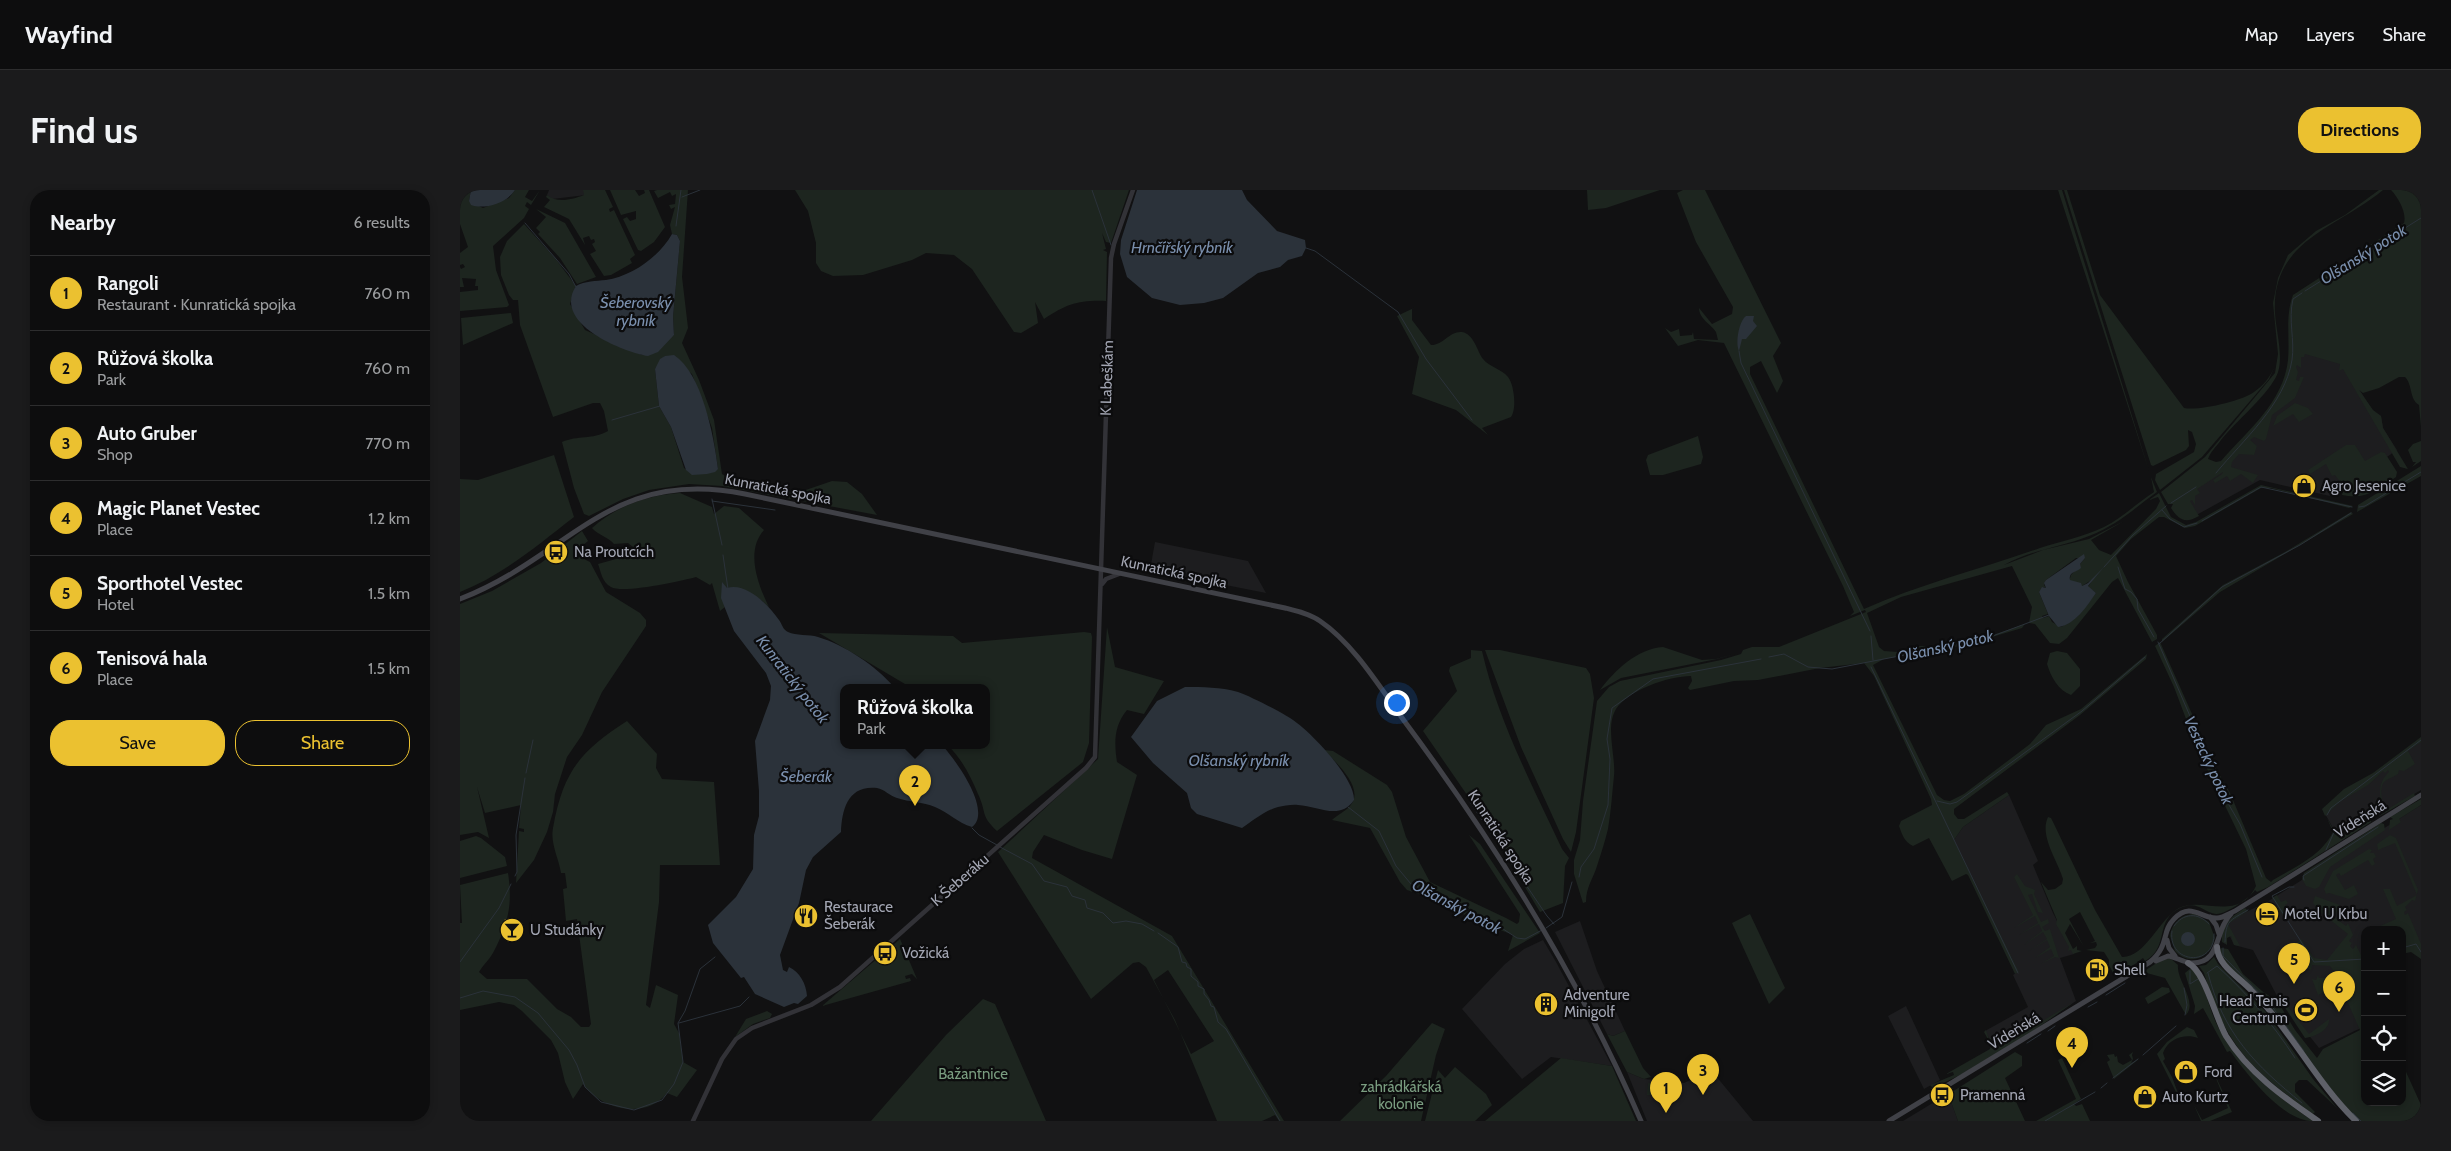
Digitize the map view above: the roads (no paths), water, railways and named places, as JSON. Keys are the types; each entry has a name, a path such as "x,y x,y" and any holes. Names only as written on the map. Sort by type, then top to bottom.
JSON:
{"highway":[{"path":"2217,947 2219,959 2267,1006 2319,1080 2356,1121"},
{"path":"2188,963 2199,972 2218,1020 2242,1058 2270,1086 2318,1121"}],"main road":[{"name":"Kunratická spojka","path":"460,599 516,572 602,513 648,495 683,489 717,489 1285,608 1312,616 1328,627 1356,658 1436,764 1489,840 1543,925 1606,1043 1641,1121"},
{"name":"Vídeňská","path":"2150,962 2162,951 2171,922 2181,913 2194,911 2220,918 2235,911 2421,795"},
{"name":"Vídeňská","path":"2217,947 2224,922 2235,911"},
{"path":"2207,915 2216,925 2219,936"},
{"path":"2166,936 2169,948 2178,958 2188,963 2205,960 2217,947"},
{"name":"Vídeňská","path":"1889,1121 2150,962 2166,956 2178,958"}],"street":[{"name":"K Labeškám","path":"1102,569 1111,258 1133,190"},
{"path":"1086,567 1096,565 1102,554"},
{"name":"K Šeberáku","path":"693,1121 722,1059 736,1039 752,1028 804,1008 834,992 1086,768 1095,757 1102,569"},
{"path":"1102,584 1106,579 1120,574"}],"water":[{"path":"471,190 515,190 507,199 483,207 471,205 469,201"},
{"name":"Hrnčířský rybník","path":"1137,190 1242,190 1247,200 1277,231 1305,240 1306,248 1302,256 1288,260 1280,267 1258,273 1223,298 1204,303 1180,305 1152,298 1127,277 1120,254 1121,240"},
{"name":"Šeberovský rybník","path":"672,234 677,235 680,241 673,317 674,335 658,352 648,356 622,348 593,333 581,323 573,312 571,299 576,286 587,282 616,278 635,270 652,258"},
{"path":"1746,316 1754,316 1753,321 1757,326 1746,339 1742,339 1739,351 1737,343 1738,332 1741,322"},
{"path":"674,355 684,364 692,376 705,406 716,455 718,469 715,472 692,475 686,470 671,427 659,406 655,369 660,359 665,356"},
{"path":"2084,554 2085,558 2080,564 2081,568 2070,575 2070,580 2081,583 2082,586 2088,583 2104,567 2088,586 2096,593 2075,619 2058,627 2049,616 2039,592 2042,587 2046,588 2044,583 2046,580"},
{"name":"Šeberák","path":"722,582 727,588 742,588 763,602 775,614 786,631 818,637 839,645 878,671 891,684 840,684 840,749 945,749 970,785 978,809 977,819 972,827 935,807 897,798 877,788 859,790 848,800 843,815 841,832 813,857 806,870 799,903 780,955 783,970 787,972 789,967 799,975 804,983 807,996 798,1004 794,1003 784,1007 755,994 744,977 741,978 713,943 708,925 736,897 753,869 754,835 759,816 755,741 770,700 771,686 766,673 734,631 721,598"},
{"name":"Olšanský rybník","path":"1185,687 1218,688 1238,692 1293,720 1310,734 1331,756 1347,780 1354,800 1342,810 1335,811 1296,805 1273,808 1242,828 1197,814 1191,808 1187,793 1153,763 1131,737 1157,701"},
{"path":"2185,932 2191,932 2195,939 2191,946 2185,946 2181,942 2181,936"}],"waterway":[{"name":"Kunratický potok","path":"676,226 681,190"},
{"path":"682,197 700,190"},
{"path":"1092,190 1111,245"},
{"name":"Olšanský potok","path":"2305,291 2421,218"},
{"path":"525,223 569,274 576,287"},
{"name":"Kunratický potok","path":"1306,248 1315,251 1398,312 1426,359 1472,420"},
{"name":"Olšanský potok","path":"2216,473 2262,421 2281,392 2292,360 2291,315 2293,299 2302,293"},
{"path":"1739,351 1741,363 1870,631"},
{"path":"612,420 660,406"},
{"path":"2359,507 2365,506 2421,472"},
{"name":"Olšanský potok","path":"2171,503 2196,487"},
{"path":"2202,521 2261,487 2352,507"},
{"name":"Kunratický potok","path":"712,499 722,545"},
{"path":"712,501 775,510"},
{"name":"Olšanský potok","path":"2104,567 2133,535 2166,506"},
{"path":"2162,510 2170,519 2184,527 2197,523"},
{"path":"2159,644 2222,587 2300,545 2351,513"},
{"name":"Kunratický potok","path":"723,555 728,589"},
{"name":"Vestecký potok","path":"2118,567 2125,589 2131,592 2137,599 2138,609 2154,637"},
{"name":"Olšanský potok","path":"1769,657 1784,654 1808,667 1832,669 1982,640 2049,615"},
{"path":"1871,636 1873,660"},
{"name":"Vestecký potok","path":"2158,642 2199,737 2201,746 2227,794 2229,805 2240,824 2262,877"},
{"path":"1937,801 1950,804 1957,802 2082,711 2145,657"},
{"name":"Olšanský potok","path":"1579,877 1581,867 1594,849 1608,805 1610,759 1607,739 1612,708 1653,679 1761,659"},
{"path":"1871,667 2018,973"},
{"path":"526,773 533,740"},
{"path":"2327,815 2331,808 2421,740"},
{"path":"515,876 517,872 516,835 525,778"},
{"path":"1470,802 1554,924"},
{"name":"Olšanský potok","path":"1348,807 1379,831 1396,866 1411,884 1497,925 1517,938 1525,939 1542,930"},
{"path":"2304,880 2303,876 2378,827"},
{"name":"Olšanský potok","path":"972,828 979,835 997,845"},
{"path":"2326,850 2335,830"},
{"name":"Olšanský potok","path":"1000,847 1032,864 1044,881 1067,887 1072,896 1085,900 1087,908 1103,913 1113,923 1126,921 1142,924 1154,931"},
{"name":"Olšanský potok","path":"1546,928 1562,917 1572,882"},
{"path":"460,962 499,908 511,884"},
{"name":"Vestecký potok","path":"2294,887 2289,887 2272,896 2314,962 2361,959"},
{"path":"2225,942 2226,929 2230,922 2248,910"},
{"path":"2174,926 2186,916 2200,917 2209,924"},
{"path":"2172,931 2172,942 2177,950 2183,955 2192,958 2200,957 2207,953 2212,945 2214,934"},
{"path":"1158,933 1178,947 1182,962 1186,963 1187,967 1191,969 1191,976 1198,982 1198,986 1204,989 1204,994 1211,1006 1214,1007 1218,1022 1226,1029 1280,1121"},
{"name":"Vestecký potok","path":"2406,947 2416,944 2421,952"},
{"path":"2223,948 2223,956 2271,1005 2304,1051"},
{"name":"Kunratický potok","path":"460,998 483,991 515,997 538,1013 569,1050 585,1087 601,1102 634,1110 662,1100 674,1084 683,1062 678,1023 685,1011 700,969 715,957"},
{"path":"2207,973 2217,966 2239,987 2259,1009 2295,1058"},
{"path":"2190,971 2190,984 2198,979"},
{"path":"2208,973 2222,1013 2243,1046 2270,1075 2302,1103"},
{"path":"2106,995 2125,983"},
{"path":"2184,988 2187,1005 2185,1015"},
{"path":"679,1023 740,1006 749,997"},
{"path":"2088,1007 2097,1002"},
{"path":"2048,1031 2055,1026"},
{"path":"2143,1055 2176,1026"},
{"path":"2027,1043 2041,1034"},
{"path":"2113,1078 2138,1059"},
{"path":"2101,1088 2107,1083"},
{"path":"2045,1121 2095,1092"},
{"path":"2353,1113 2361,1121"}],"place":[{"name":"Agro Jesenice","path":"2304,486"},
{"name":"Na Proutcích","path":"556,552"},
{"name":"Růžová školka","path":"915,806"},
{"name":"Motel U Krbu","path":"2267,914"},
{"name":"Restaurace Šeberák","path":"806,916"},
{"name":"U Studánky","path":"512,930"},
{"name":"Vožická","path":"885,953"},
{"name":"Shell","path":"2097,970"},
{"name":"Sporthotel Vestec","path":"2294,984"},
{"name":"Adventure Minigolf","path":"1546,1004"},
{"name":"Head Tenis Centrum","path":"2306,1010"},
{"name":"Tenisová hala","path":"2339,1012"},
{"name":"Magic Planet Vestec","path":"2072,1068"},
{"name":"Ford","path":"2186,1072"},
{"name":"Auto Gruber","path":"1703,1095"},
{"name":"Pramenná","path":"1942,1095"},
{"name":"Auto Kurtz","path":"2145,1097"},
{"name":"Rangoli","path":"1666,1113"}],"park label":[{"name":"Bažantnice","path":"973,1074"},
{"name":"zahrádkářská kolonie","path":"1401,1096"}]}
